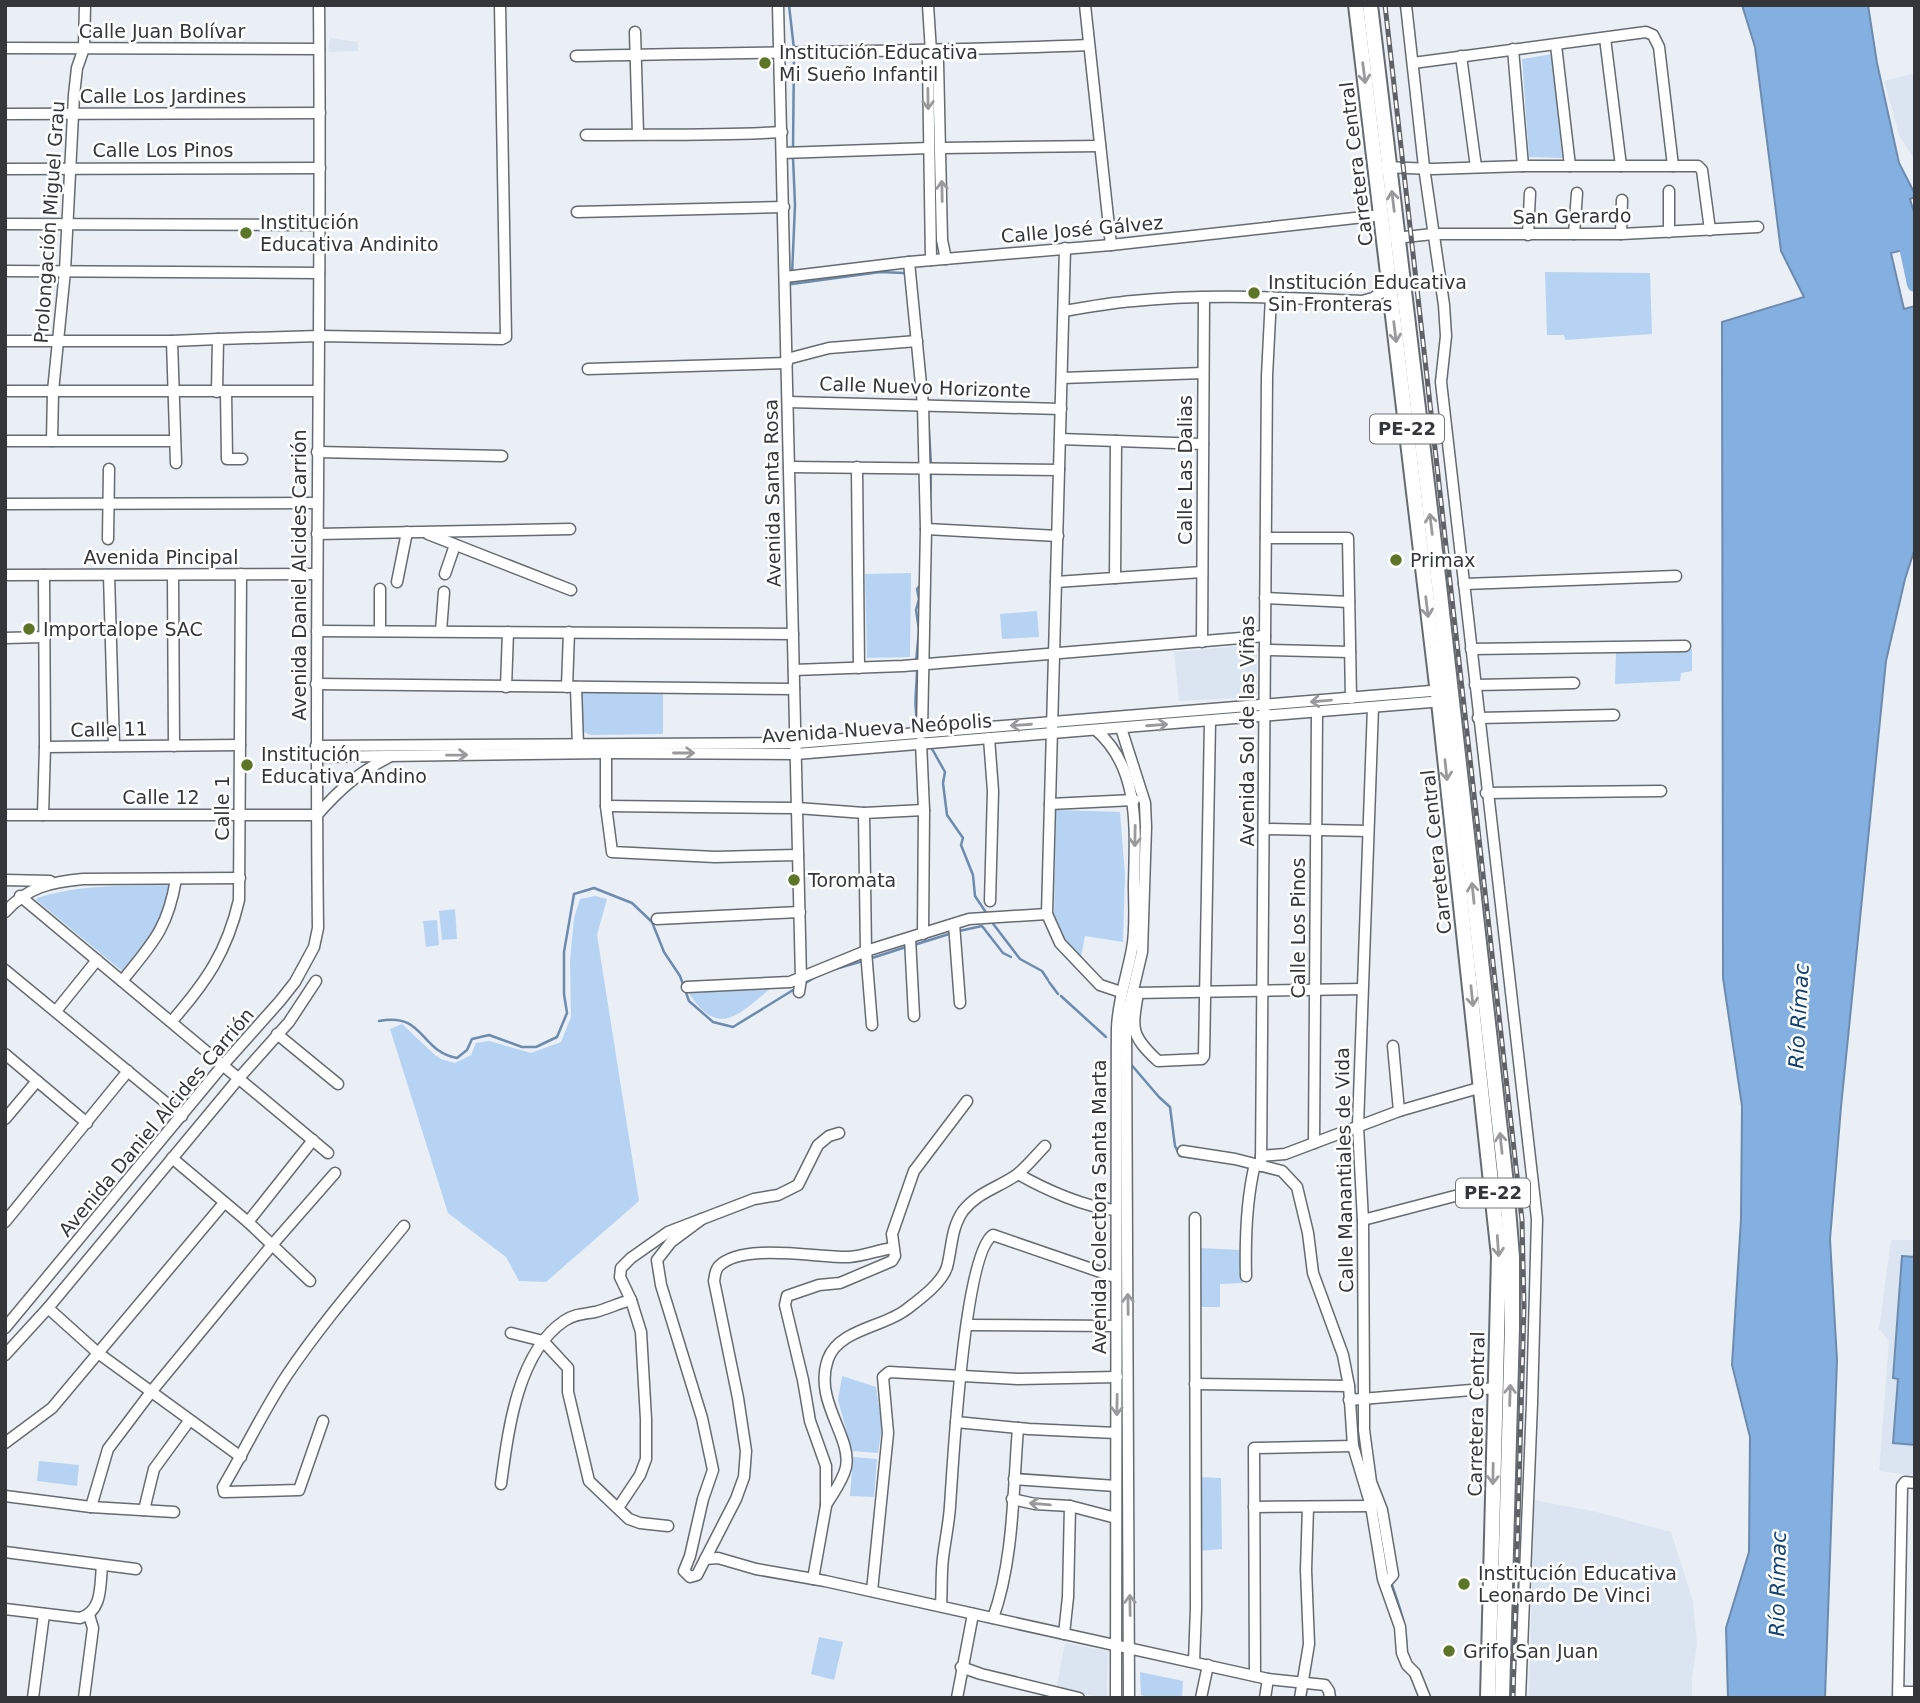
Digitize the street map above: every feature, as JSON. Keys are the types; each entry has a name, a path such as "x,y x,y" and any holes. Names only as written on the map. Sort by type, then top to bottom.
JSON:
{"highway":[{"name":"Carretera Central","path":"1364,11 1506,1184 1512,1257 1502,1698"},
{"name":"Carretera Central","path":"1382,167 1382,215 1391,239 1390,287 1445,696 1499,1256 1488,1698"}],"street":[{"name":"Prolongación Miguel Grau","path":"52,441 53,391 72,168 73,114 77,68 84,48 85,5"},
{"name":"Avenida Daniel Alcides Carrión","path":"5,1328 223,1065 288,992 314,947 318,928 315,752 320,225 319,5"},
{"path":"5,341 172,341 319,336 506,337 508,326 500,5"},
{"name":"Avenida Santa Rosa","path":"778,5 800,912 799,992"},
{"path":"928,5 929,148 937,240 946,259"},
{"path":"1085,5 1111,245"},
{"path":"1406,5 1446,336 1441,382 1486,793 1537,1219 1520,1698"},
{"path":"635,32 638,134"},
{"path":"1413,63 1646,32 1653,35 1659,47 1673,166"},
{"path":"1605,38 1621,166"},
{"path":"576,56 780,51 930,52 1089,45"},
{"path":"1556,45 1570,166"},
{"name":"Calle Juan Bolívar","path":"5,48 319,50"},
{"path":"1513,50 1522,166"},
{"path":"930,52 938,62 941,148 937,240 931,260"},
{"path":"1461,56 1476,167"},
{"name":"Calle Los Jardines","path":"5,114 320,113"},
{"path":"586,135 732,135 782,132"},
{"path":"941,148 1100,146"},
{"path":"782,153 929,148"},
{"path":"1382,167 1698,166 1702,170 1710,230"},
{"name":"Calle Los Pinos","path":"5,169 320,168"},
{"path":"1669,191 1669,232"},
{"path":"1528,235 1530,193"},
{"path":"1574,234 1577,193"},
{"path":"1621,233 1622,200"},
{"path":"577,212 783,206"},
{"name":"Calle José Gálvez","path":"785,277 909,262 1111,245 1382,215"},
{"path":"5,224 320,225"},
{"name":"San Gerardo","path":"1391,239 1433,234 1669,232 1758,227"},
{"path":"1065,248 1047,914 1060,943 1100,985 1130,993 1362,989"},
{"path":"909,262 923,405 926,529 922,664 923,934"},
{"path":"5,271 319,273"},
{"path":"1064,310 1134,301 1203,298 1271,297 1362,301 1373,298 1390,287"},
{"name":"Avenida Sol de las Viñas","path":"1246,1276 1244,1245 1247,1216 1259,1162 1265,829 1267,376 1271,297"},
{"name":"Calle Las Dalias","path":"1202,642 1203,298"},
{"path":"218,339 227,459 242,459"},
{"path":"172,341 176,463"},
{"path":"588,369 787,361 829,348 917,341"},
{"path":"1062,379 1203,373"},
{"path":"5,391 318,391"},
{"name":"Calle Nuevo Horizonte","path":"788,402 1061,409"},
{"path":"1060,439 1203,444"},
{"path":"1115,578 1116,441"},
{"path":"5,442 175,442"},
{"path":"317,452 502,456"},
{"path":"789,467 1059,470"},
{"path":"857,467 859,668"},
{"path":"108,469 108,540"},
{"path":"5,503 317,503"},
{"path":"317,534 570,529"},
{"path":"926,529 1058,536"},
{"path":"397,582 407,532"},
{"path":"422,532 571,590"},
{"path":"1266,538 1348,538 1352,698"},
{"path":"445,574 455,545"},
{"path":"1056,582 1202,572"},
{"name":"Avenida Pincipal","path":"5,575 317,574"},
{"path":"44,575 45,747"},
{"path":"109,575 114,746"},
{"path":"173,575 174,746"},
{"name":"Calle 1","path":"172,1021 209,975 222,953 239,900 241,575"},
{"path":"1464,584 1676,576"},
{"path":"380,589 380,631"},
{"path":"441,631 444,592"},
{"path":"1265,598 1349,602"},
{"path":"317,631 793,634"},
{"path":"506,687 508,632"},
{"path":"569,632 571,687 578,748"},
{"path":"794,670 922,664 1265,636"},
{"path":"5,638 46,637"},
{"path":"1471,649 1685,646"},
{"path":"1265,650 1350,652"},
{"path":"1475,685 1574,683"},
{"path":"316,684 794,689"},
{"name":"Avenida Nueva Neópolis","path":"922,737 989,738 1052,729 1096,730 1210,721 1352,698 1445,696"},
{"name":"Avenida Nueva Neópolis","path":"315,752 796,748 1264,711 1317,713 1445,696"},
{"name":"Calle Manantiales de Vida","path":"1373,707 1358,1126 1363,1220 1364,1430 1371,1482 1382,1510 1393,1575 1385,1584"},
{"name":"Calle Los Pinos","path":"1314,1143 1317,713"},
{"path":"1478,718 1614,715"},
{"path":"1130,993 1133,1031 1143,1047 1158,1060 1200,1060 1204,1056 1210,721"},
{"name":"Avenida Colectora Santa Marta","path":"1116,1698 1117,1028 1142,952 1146,827 1145,803 1121,728"},
{"name":"Avenida Colectora Santa Marta","path":"1096,730 1106,738 1113,749 1134,800 1133,932 1126,1020 1129,1698"},
{"path":"989,738 993,791 990,901"},
{"name":"Calle 11","path":"44,815 45,747 240,745"},
{"name":"Avenida Nueva Neópolis","path":"315,752 392,756 562,748"},
{"path":"606,748 606,806 612,852 715,857 798,855"},
{"path":"317,815 342,787 364,770 392,756"},
{"path":"1486,793 1661,792"},
{"path":"1050,804 1134,800"},
{"path":"606,806 797,808 864,813 924,810"},
{"path":"864,813 866,951 872,1025"},
{"name":"Calle 12","path":"5,815 317,815"},
{"path":"1265,829 1368,831"},
{"path":"5,880 240,878"},
{"path":"122,981 163,928 172,904 176,879"},
{"path":"5,912 20,896 57,881"},
{"path":"20,896 328,1153"},
{"path":"657,919 800,912"},
{"path":"687,987 790,982 866,951 969,919 1047,914"},
{"path":"954,925 960,1003"},
{"path":"910,938 914,1016"},
{"path":"56,1011 97,960"},
{"path":"5,970 182,1116"},
{"name":"Avenida Daniel Alcides Carrión","path":"5,1355 277,1034 304,1001 316,981"},
{"path":"277,1034 338,1084"},
{"path":"1393,1046 1399,1111"},
{"path":"5,1054 87,1123"},
{"path":"5,1222 128,1071"},
{"path":"5,1119 37,1081"},
{"path":"1259,1162 1399,1111 1482,1087"},
{"path":"813,1579 826,1506 826,1466 810,1421 785,1305 787,1296 819,1285 840,1283 892,1261 895,1256 892,1234 914,1171 967,1101"},
{"path":"618,1507 640,1475 646,1459 641,1332 632,1300 620,1277 621,1268 668,1232 754,1199 778,1195 798,1185 818,1145 829,1136 839,1133"},
{"path":"248,1222 313,1140"},
{"path":"826,1506 842,1478 847,1456 828,1404 824,1375 829,1356 852,1336 899,1316 919,1299 947,1268 950,1243 961,1213 973,1199 1018,1174 1045,1146"},
{"path":"1182,1152 1259,1162 1282,1171 1297,1187 1308,1233 1313,1273 1343,1355 1349,1386 1353,1446 1371,1506 1385,1584 1400,1627 1402,1653 1415,1673 1425,1698"},
{"path":"172,1158 248,1222 310,1281"},
{"path":"92,1507 108,1449 151,1392 335,1173"},
{"path":"1018,1174 1036,1184 1103,1209 1116,1210"},
{"path":"1363,1220 1493,1186"},
{"path":"5,1443 52,1408 224,1203"},
{"path":"1194,1662 1195,1218"},
{"path":"702,1219 671,1242 657,1260 661,1285 702,1418 713,1470 684,1571 685,1575 694,1578 736,1499 744,1477 746,1451 738,1398 714,1282 720,1265 751,1254 803,1253 846,1257 892,1248"},
{"path":"323,1421 299,1490 224,1492 223,1487 260,1418 288,1373 404,1226"},
{"path":"941,1606 960,1376 983,1245 993,1235 1115,1277"},
{"path":"501,1484 523,1374 543,1341 565,1320 632,1300"},
{"path":"47,1308 98,1353 241,1457"},
{"path":"967,1325 1116,1326"},
{"path":"511,1333 543,1341 568,1368 568,1392 589,1481 629,1519 668,1526"},
{"path":"872,1591 888,1433 883,1377 889,1372 1018,1379 1117,1377"},
{"path":"1195,1384 1349,1386"},
{"path":"1349,1400 1496,1388"},
{"path":"144,1510 154,1469 189,1421"},
{"path":"956,1422 1116,1433"},
{"path":"993,1618 1001,1596 1018,1428"},
{"path":"1255,1676 1254,1448 1353,1446"},
{"path":"1014,1479 1116,1486"},
{"path":"1915,1483 1905,1482 1902,1486 1899,1695 1915,1692"},
{"path":"5,1496 92,1507 174,1513"},
{"path":"1012,1499 1035,1504 1070,1506 1116,1518"},
{"path":"1064,1634 1068,1597 1070,1506"},
{"path":"1254,1507 1371,1506"},
{"path":"1300,1698 1309,1644 1306,1570 1308,1507"},
{"path":"1507,1517 1526,1516"},
{"path":"5,1552 135,1569"},
{"path":"705,1559 718,1558 756,1569 872,1591 1268,1679 1325,1685 1330,1698"},
{"path":"5,1609 80,1618 89,1615 98,1603 102,1565"},
{"path":"1505,1610 1524,1612"},
{"path":"33,1698 44,1614"},
{"path":"957,1698 973,1614"},
{"path":"84,1698 93,1628 89,1615"},
{"path":"1201,1698 1208,1665"},
{"path":"961,1667 1079,1698"},
{"path":"1265,1698 1268,1679"}],"shaded area":[{"path":"330,38 358,42 358,51 328,52"},
{"path":"1553,54 1562,158 1529,157 1522,59"},
{"path":"1915,73 1915,160 1899,135 1884,81"},
{"path":"1545,272 1650,273 1652,334 1565,340 1564,335 1547,335"},
{"path":"911,573 910,657 867,658 865,574"},
{"path":"1037,611 1039,637 1002,639 1000,614"},
{"path":"1253,645 1257,649 1257,694 1253,697 1179,701 1174,652"},
{"path":"1692,649 1692,671 1681,673 1680,681 1615,684 1616,650"},
{"path":"663,692 663,734 591,735 583,732 581,693"},
{"path":"1056,810 1120,812 1125,875 1123,942 1085,936 1081,957 1071,957 1059,938 1054,915"},
{"path":"170,885 156,928 122,971 36,900 53,893 86,888"},
{"path":"595,896 607,899 597,935 639,1201 546,1282 519,1281 506,1257 448,1213 390,1029 402,1024 435,1055 455,1063 471,1055 476,1043 489,1041 531,1053 561,1042 571,1017 570,960 574,918 580,899"},
{"path":"455,909 457,939 442,940 439,911"},
{"path":"437,920 439,945 426,947 423,921"},
{"path":"774,986 740,1013 720,1019 710,1016 699,1007 688,992"},
{"path":"1891,1240 1915,1240 1915,1476 1879,1471 1889,1341 1879,1329"},
{"path":"1199,1248 1242,1250 1243,1283 1220,1284 1220,1307 1199,1307"},
{"path":"842,1376 876,1387 882,1427 878,1453 852,1451 838,1400"},
{"path":"853,1457 877,1459 874,1497 850,1496"},
{"path":"39,1461 79,1465 77,1486 37,1481"},
{"path":"1199,1477 1221,1478 1222,1549 1200,1551"},
{"path":"1534,1500 1597,1512 1671,1532 1693,1601 1697,1644 1692,1698 1529,1698"},
{"path":"819,1637 843,1642 834,1680 811,1674"},
{"path":"1065,1643 1108,1651 1107,1698 1056,1689"},
{"path":"1140,1672 1183,1681 1182,1698 1152,1698 1141,1695"}],"water":[{"path":"1742,5 1868,5 1877,63 1899,163 1915,194 1915,197 1910,199 1915,216 1915,247 1891,253 1904,309 1915,306 1915,548 1886,661 1830,1239 1837,1360 1825,1698 1728,1698 1726,1628 1749,1552 1750,1437 1732,1365 1741,1219 1742,1106 1723,978 1722,322 1804,297 1781,251 1755,47"},
{"path":"1902,1256 1915,1257 1915,1445 1893,1443 1898,1379 1893,1378"}],"waterway":[{"path":"789,5 794,49"},
{"path":"793,149 794,54"},
{"path":"792,275 795,205 793,157"},
{"name":"Río Rímac","path":"1903,228 1915,284"},
{"path":"792,278 792,284 880,272 904,273 907,276"},
{"path":"928,415 931,464"},
{"path":"930,510 931,471"},
{"path":"916,662 919,630 917,589 921,584"},
{"path":"917,669 915,703 918,724"},
{"path":"931,747 945,772 943,783 947,815 963,838 961,845 973,875 975,896 987,914"},
{"path":"379,1021 405,1022 414,1027 435,1048 457,1058 467,1050 472,1039 489,1035 522,1047 536,1047 557,1037 567,1013 564,952 574,894 594,888 632,903 652,922 664,952 680,976 689,1001 713,1022 733,1027 798,987"},
{"path":"991,921 1020,959 1042,971 1048,980"},
{"path":"959,931 982,926 1003,953 1011,957"},
{"path":"914,945 949,934"},
{"path":"869,959 906,947"},
{"path":"832,970 863,961"},
{"path":"804,984 817,976"},
{"path":"1049,982 1058,994"},
{"path":"1061,996 1106,1037"},
{"path":"1129,1062 1170,1107 1175,1146 1180,1156 1202,1159"},
{"path":"1352,1376 1355,1397"},
{"path":"1357,1428 1363,1459"},
{"path":"1392,1585 1404,1623 1406,1648"},
{"path":"1420,1675 1430,1698"}],"railway":[{"path":"1385,5 1522,1220 1524,1306 1513,1698"}],"place":[{"name":"Institución Educativa Mi Sueño Infantil","path":"765,63"},
{"name":"Institución Educativa Andinito","path":"246,233"},
{"name":"Institución Educativa Sin Fronteras","path":"1254,293"},
{"name":"Primax","path":"1396,560"},
{"name":"Importalope SAC","path":"29,629"},
{"name":"Institución Educativa Andino","path":"247,765"},
{"name":"Toromata","path":"794,880"},
{"name":"Institución Educativa Leonardo De Vinci","path":"1464,1584"},
{"name":"Grifo San Juan","path":"1449,1651"}]}
